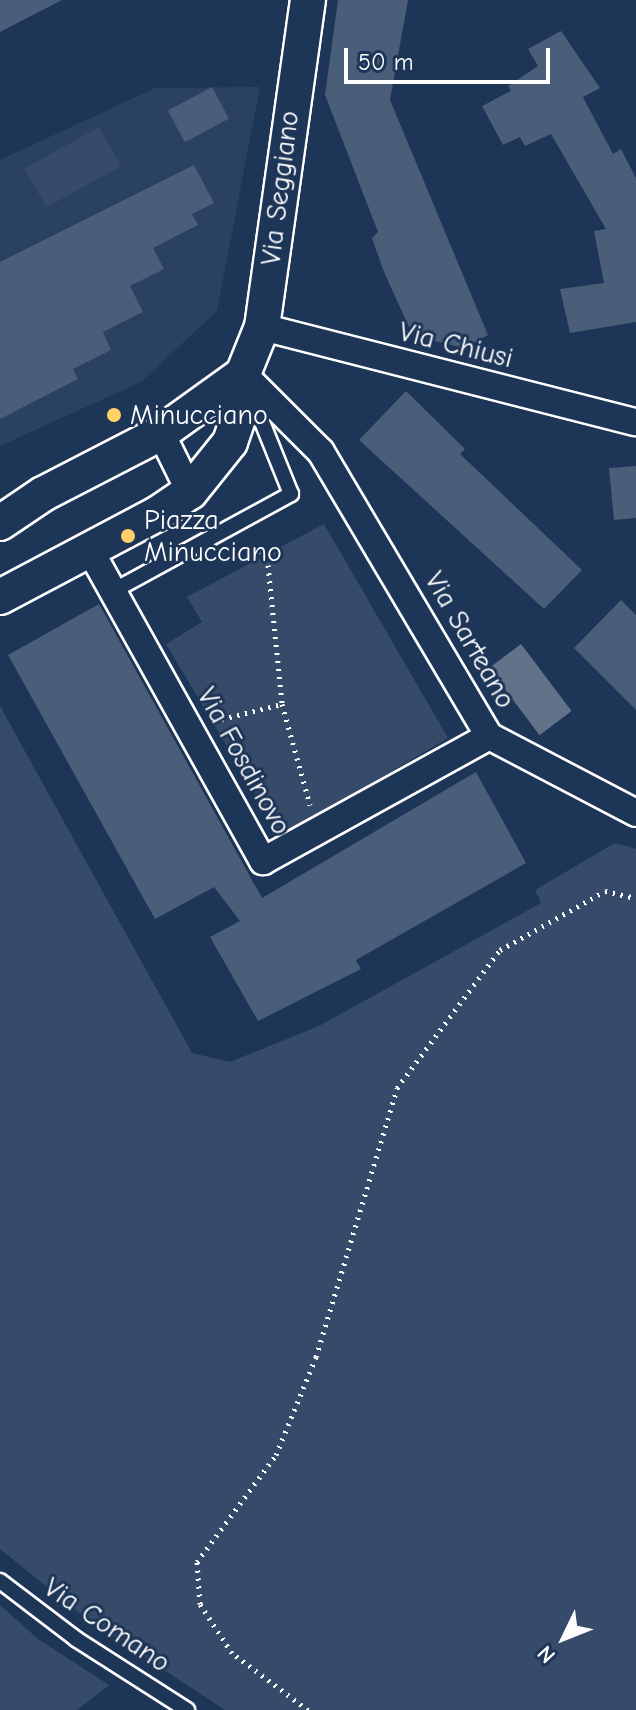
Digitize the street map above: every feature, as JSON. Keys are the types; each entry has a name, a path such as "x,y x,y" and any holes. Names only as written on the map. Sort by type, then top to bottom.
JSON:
{"street":[{"name":"Via Seggiano","path":"243,374 262,327 308,0"},
{"name":"Via Chiusi","path":"262,327 636,422"},
{"path":"0,523 43,494 161,433 243,374"},
{"path":"0,597 91,552 190,492 230,442 242,407 243,374"},
{"name":"Via Sarteano","path":"243,374 294,419 337,475 489,736 636,813"},
{"path":"161,433 190,492"},
{"path":"91,552 113,591"},
{"name":"Via Fosdinovo","path":"113,591 263,861 489,736"}],"lane":[{"path":"113,591 291,494 243,374"},
{"name":"Via Comano","path":"0,1581 87,1647 187,1710"}],"path":[{"path":"261,551 268,565 282,704 312,814"},
{"path":"205,724 282,704"},
{"path":"308,1710 232,1653 200,1604 197,1562 276,1455 316,1357 397,1088 500,950 605,891 636,898"}],"shaded area":[{"path":"260,87 217,311 141,382 0,446 0,160 155,88"},
{"path":"99,127 121,166 46,208 25,168"},
{"path":"324,524 448,738 281,837 166,644 202,622 187,597"},
{"path":"521,644 572,711 540,735 489,668"},
{"path":"0,706 192,1053 230,1062 319,1026 541,903 535,890 615,843 636,849 636,1710 225,1710 88,1620 0,1549"},
{"path":"0,1605 38,1639 109,1685 77,1710 0,1710"}],"building":[{"path":"0,0 62,0 0,32"},
{"path":"338,0 408,0 390,100 488,335 464,348 413,336 384,272 372,238 378,232 325,95"},
{"path":"561,31 600,88 583,97 613,154 621,149 636,178 636,322 570,333 560,289 604,283 594,231 606,229 551,134 525,146 520,137 503,145 482,106 511,91 508,86 538,66 528,49"},
{"path":"212,87 229,119 185,142 168,110"},
{"path":"194,165 214,203 192,214 198,225 153,248 164,269 130,286 143,312 103,332 111,350 73,369 78,379 0,419 0,262"},
{"path":"406,391 465,449 460,454 582,570 544,609 359,440"},
{"path":"636,466 636,518 614,520 609,468"},
{"path":"621,600 636,615 636,710 574,648"},
{"path":"99,604 262,898 476,772 526,863 356,960 361,969 258,1021 210,937 240,921 214,887 155,919 8,655"}],"place":[{"name":"Minucciano","path":"114,415"},
{"name":"Piazza Minucciano","path":"128,536"}]}
